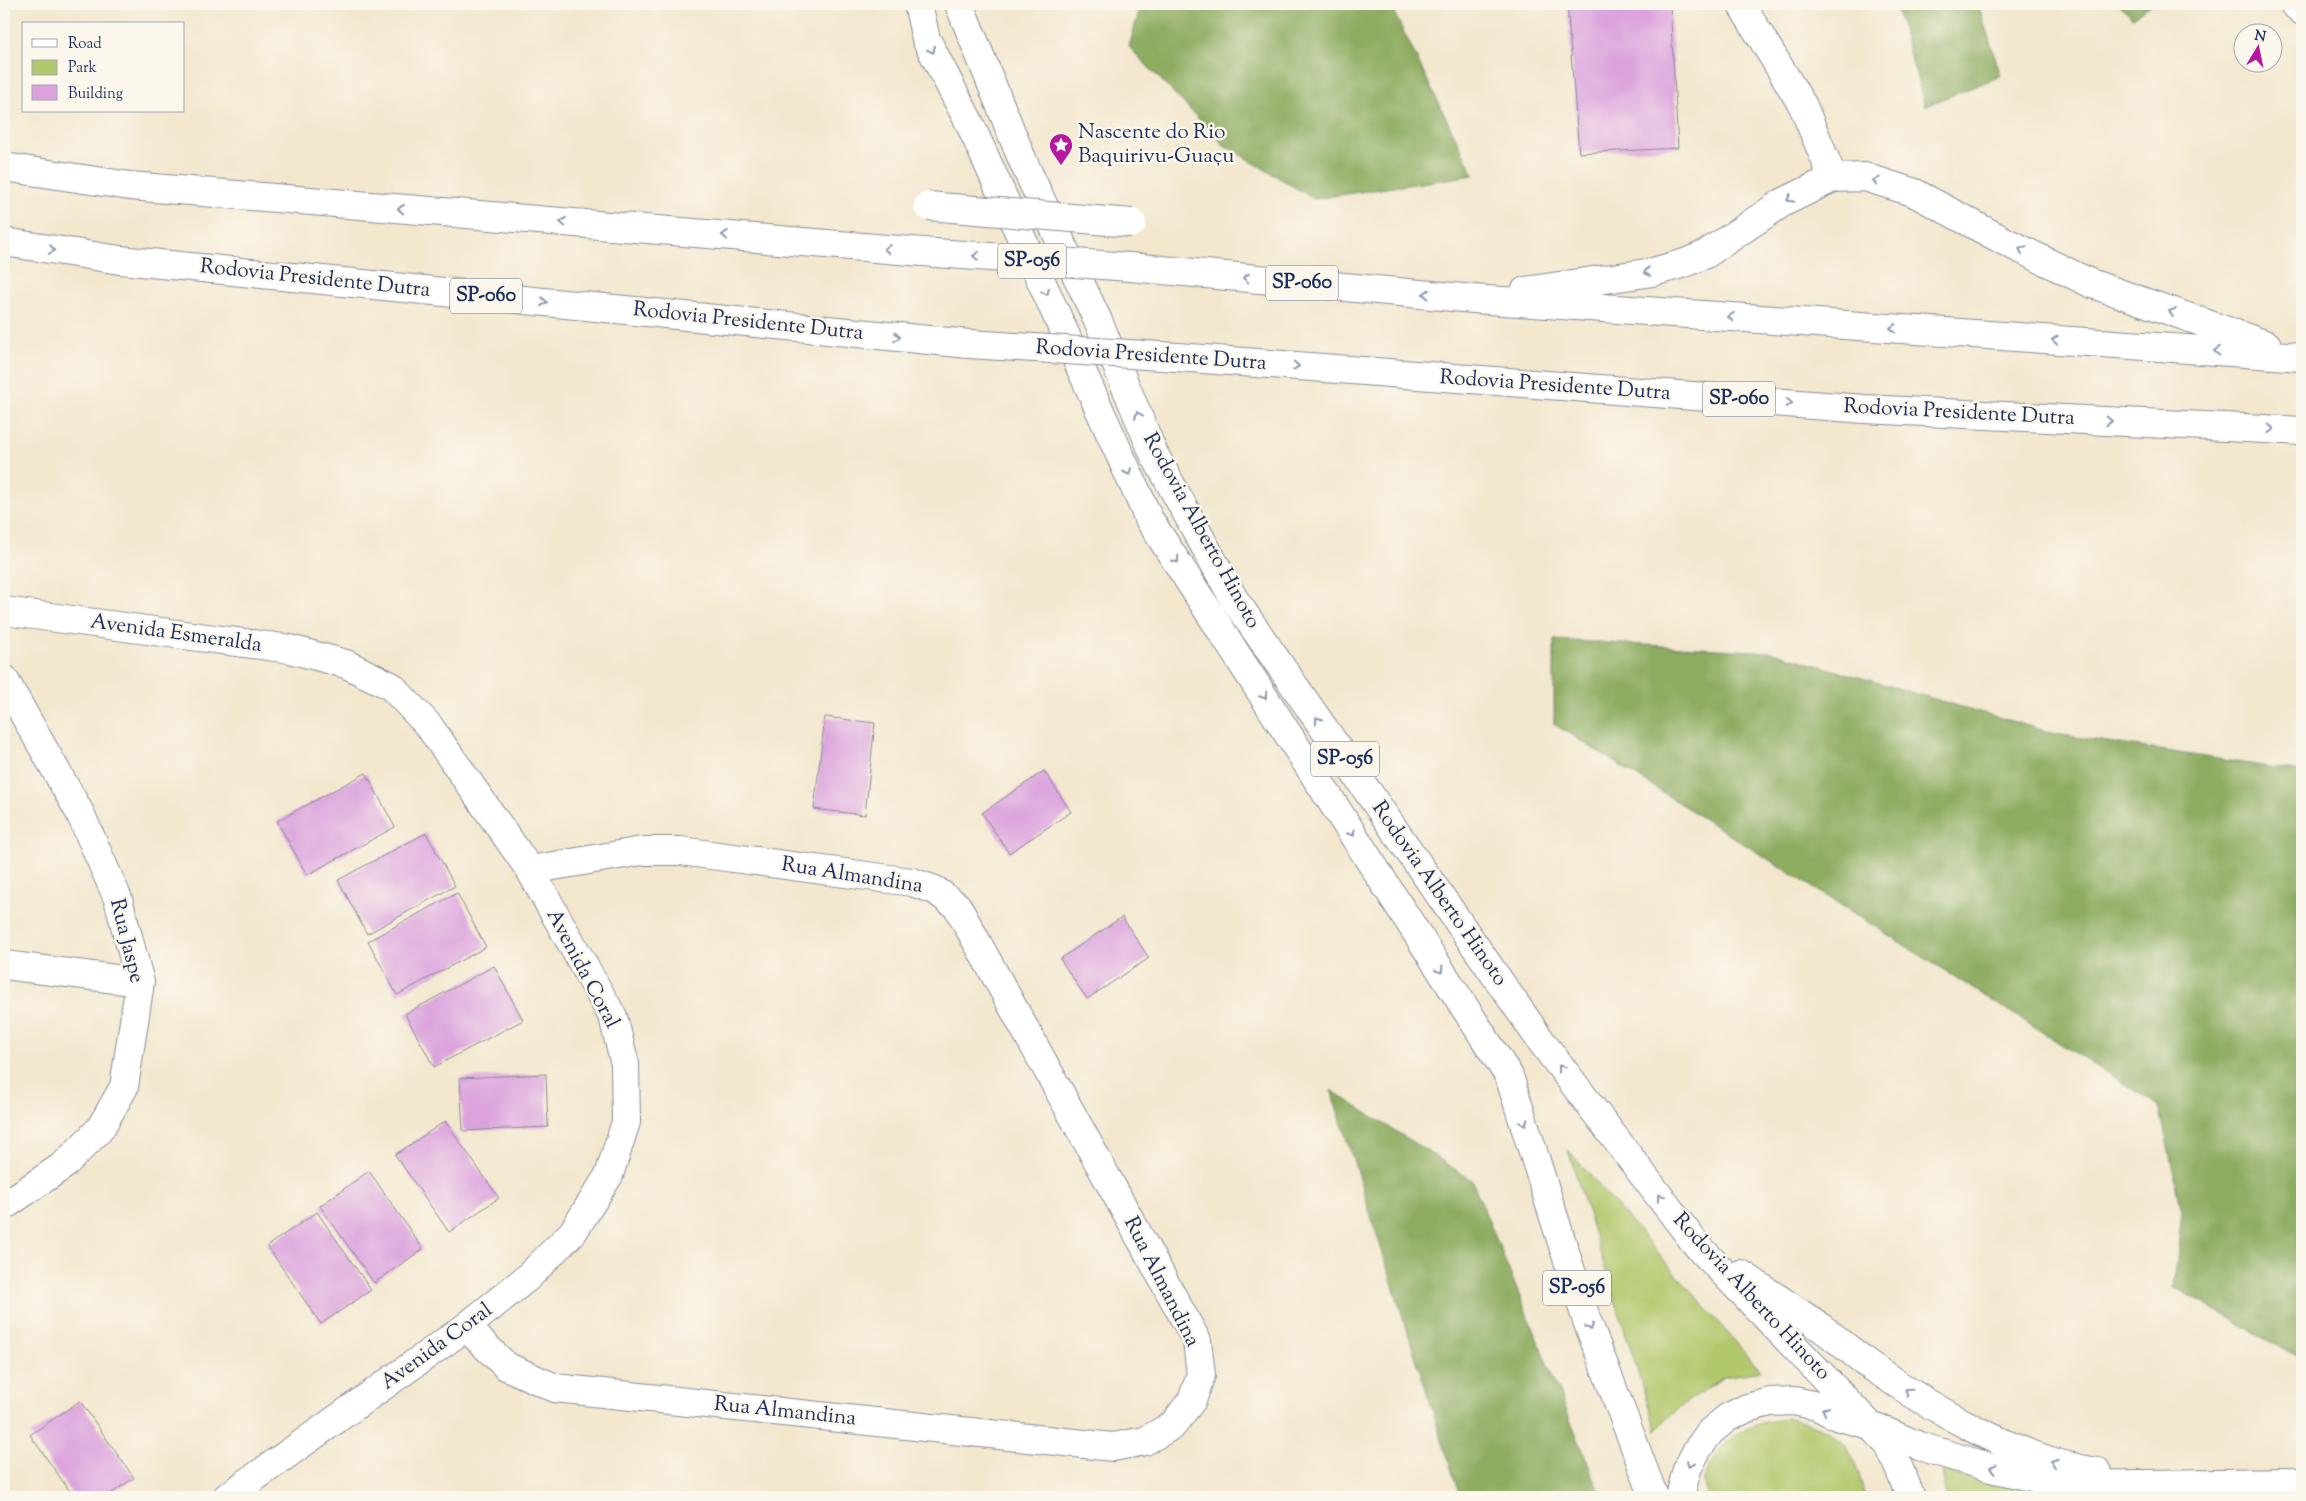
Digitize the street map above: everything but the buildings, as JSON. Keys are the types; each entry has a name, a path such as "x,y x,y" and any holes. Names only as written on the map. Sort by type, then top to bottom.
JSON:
{"main road":[{"name":"Rodovia Alberto Hinoto","path":"918,4 926,39 969,122 1150,519 1509,1076 1586,1318 1654,1497"},
{"name":"Rodovia Alberto Hinoto","path":"959,4 1026,166 1099,323 1154,454 1234,599 1541,1041 1695,1243 1871,1425"},
{"path":"1741,4 1803,106 1833,178"},
{"path":"2294,4 2302,11"},
{"name":"SP-060","path":"4,167 130,186 1130,268 1474,299 2302,357"},
{"path":"1474,299 1653,272 1685,263 1706,254 1782,203 1833,178 1866,178 1915,193 2006,242 2090,283 2302,357"},
{"path":"928,206 1132,224"},
{"name":"Rodovia Presidente Dutra","path":"4,242 120,260 969,344 1177,357 1865,409 2302,431"},
{"name":"Avenida Esmeralda","path":"4,611 290,649 346,664"},
{"name":"Avenida Coral","path":"227,1497 466,1327 528,1277 573,1232 609,1174 626,1122 625,1064 613,1017 530,870 429,726 391,686 346,664"},
{"name":"Rua Jaspe","path":"4,680 83,822 118,899 140,982 124,1087 100,1129 64,1165 4,1206"},
{"name":"Rua Almandina","path":"466,1327 506,1366 555,1388 1113,1447 1145,1441 1174,1425 1192,1400 1201,1375 1197,1341 957,906 935,890 912,882 681,851 642,851 530,870"},
{"path":"4,965 140,982"},
{"path":"1695,1243 1824,1330 1867,1364 1914,1394 1962,1421 2017,1448 2075,1469 2188,1484"},
{"path":"1680,1497 1687,1470 1697,1450 1727,1418 1747,1408 1770,1402 1794,1401 1817,1406 1839,1416 1871,1425 1919,1446 1991,1468 2067,1485 2302,1482"},
{"name":"SP-056","path":"1871,1425 1888,1445 1911,1497"}],"green space":[{"path":"1141,4 1390,4 1474,175 1314,199 1224,145 1129,47"},
{"path":"1895,4 1978,4 2001,76 1925,106"},
{"path":"2118,4 2152,4 2133,17"},
{"path":"1554,640 1772,652 2056,734 2302,772 2302,1359 2174,1287 2182,1211 2159,1106 1554,724"},
{"path":"1331,1090 1472,1180 1602,1497 1460,1497"},
{"path":"1568,1150 1761,1371 1724,1377 1681,1406 1656,1430"},
{"path":"1788,1419 1815,1425 1831,1433 1845,1445 1853,1458 1866,1497 1709,1497 1704,1484 1705,1476 1715,1457 1729,1440 1756,1425"},
{"path":"1942,1471 2067,1497 1946,1497"}],"place":[{"name":"Nascente do Rio Baquirivu-Guaçu","path":"1061,166"}]}
